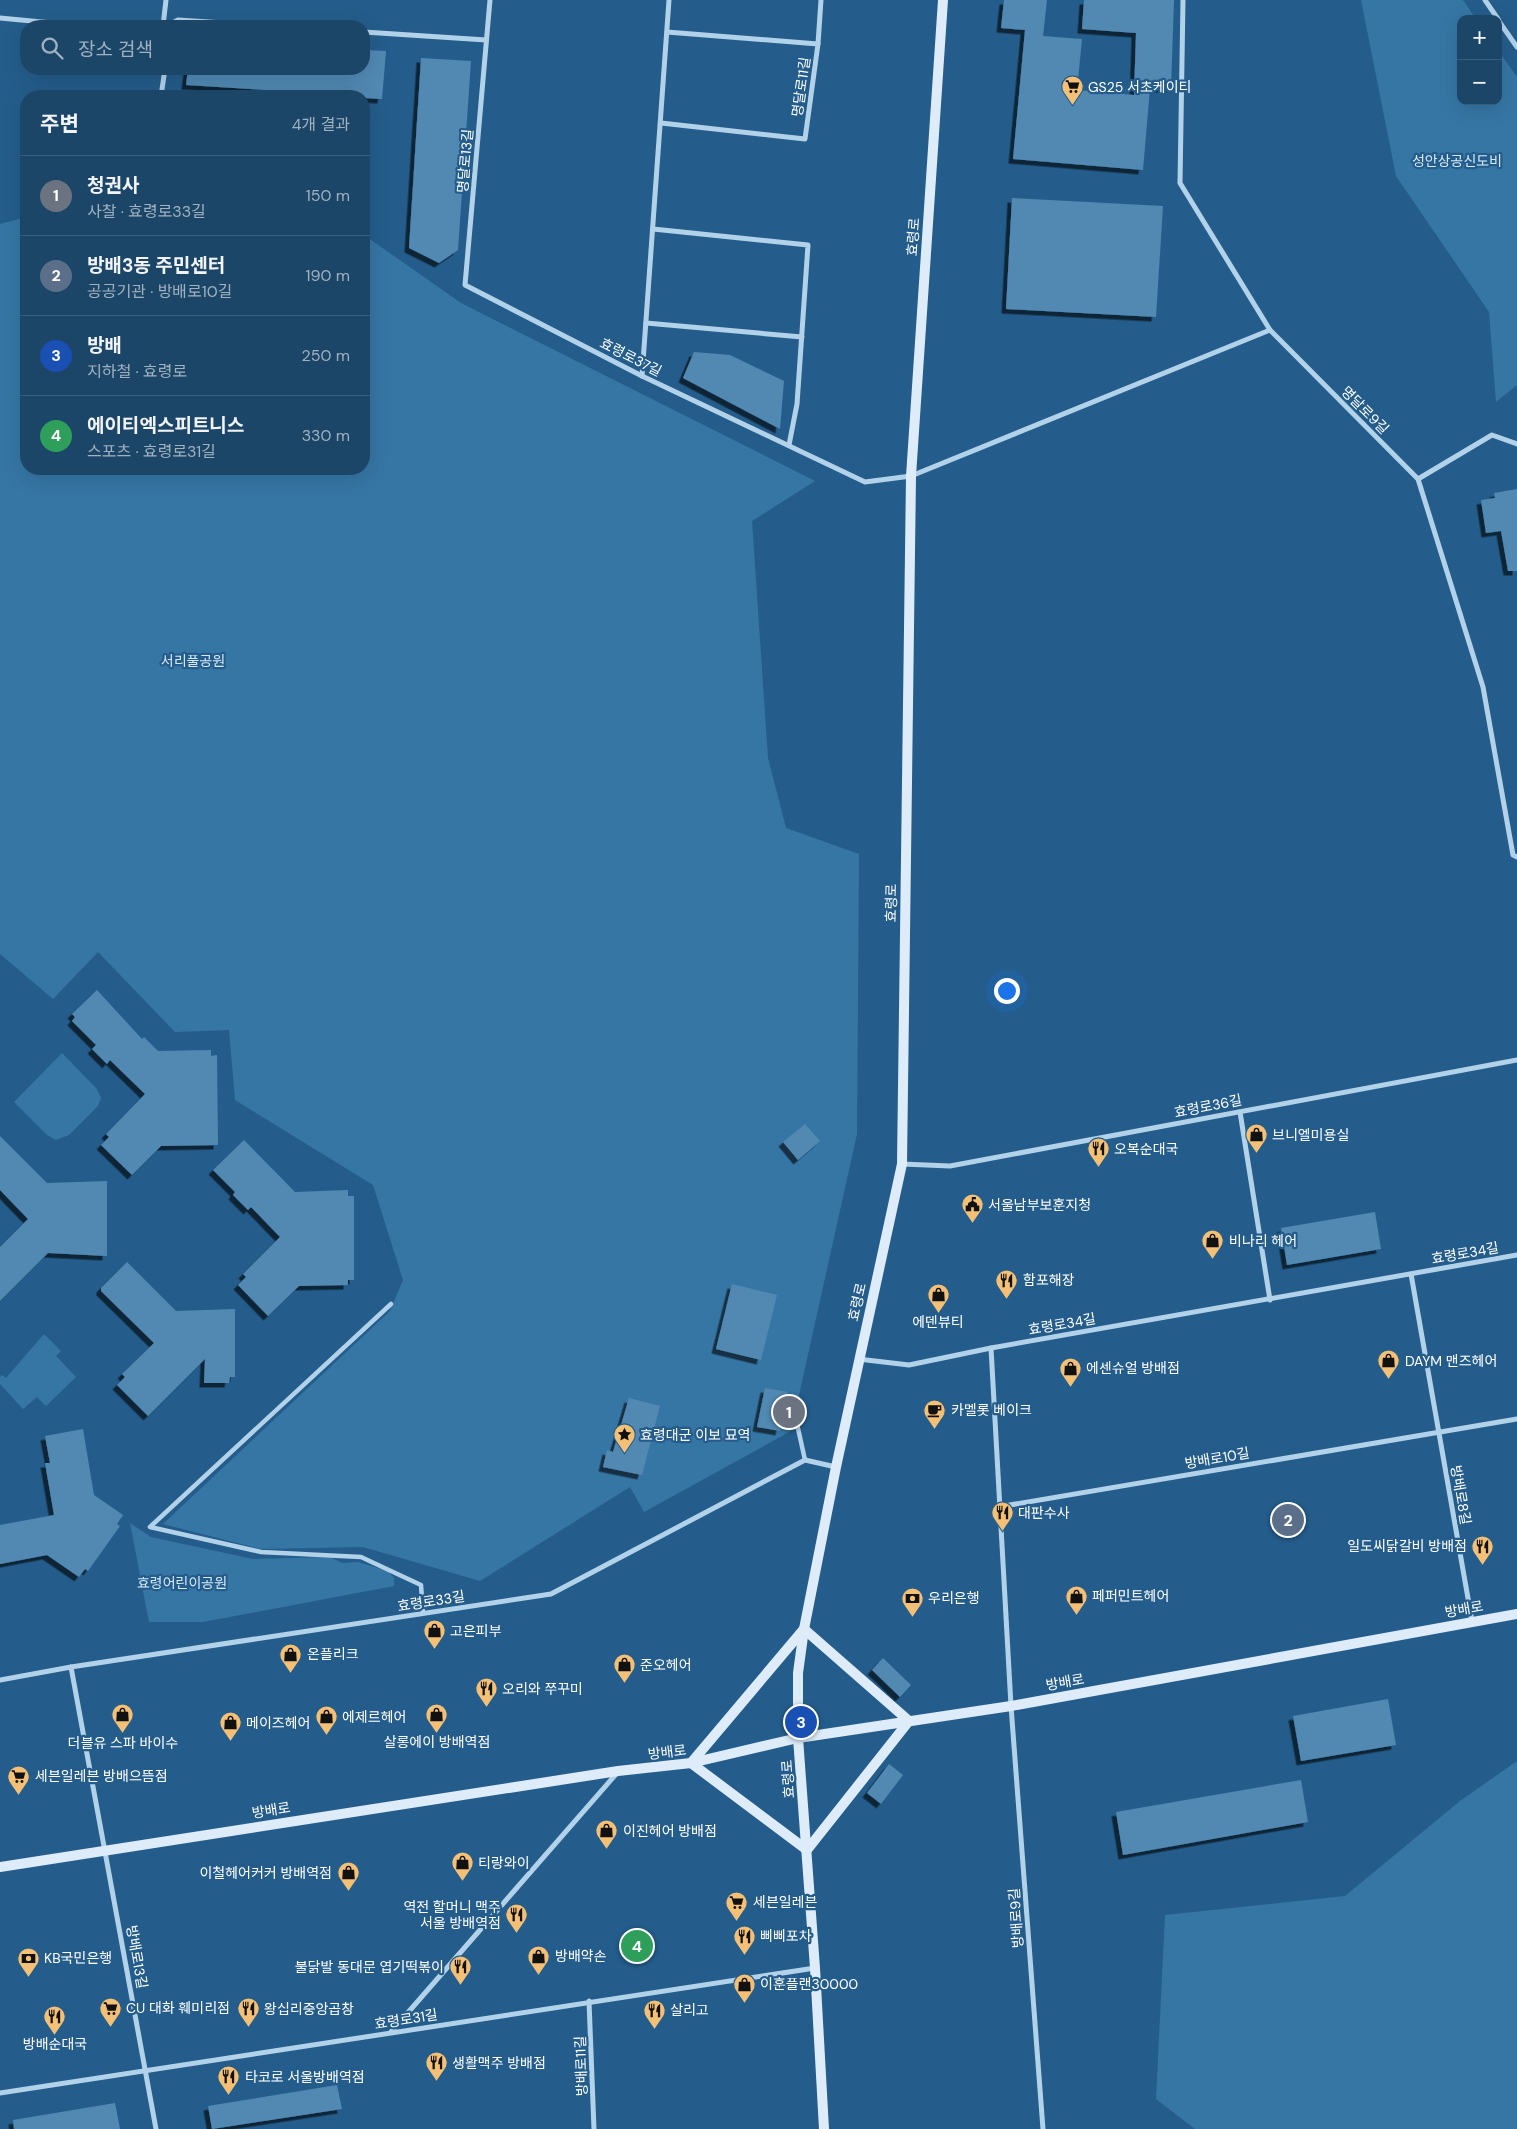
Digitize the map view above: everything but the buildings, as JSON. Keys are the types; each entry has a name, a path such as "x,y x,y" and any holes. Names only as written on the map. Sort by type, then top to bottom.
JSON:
{"main road":[{"name":"효령로","path":"824,2129 815,1968 798,1738 798,1673 804,1629 858,1359 902,1164 910,476 943,0"},
{"name":"방배로","path":"0,1867 106,1849 618,1772 691,1763 798,1738 1010,1706 1517,1614"},
{"path":"804,1629 909,1722 807,1850 691,1763 804,1629"}],"street":[{"path":"165,20 166,0"},
{"name":"명달로13길","path":"465,285 490,0"},
{"path":"642,376 670,0"},
{"path":"818,44 821,0"},
{"name":"명달로9길","path":"1183,0 1180,184 1270,330 1418,479 1483,687 1513,855 1517,857"},
{"path":"1485,0 1495,15"},
{"path":"0,18 21,20"},
{"path":"1502,25 1517,47"},
{"path":"370,32 486,40"},
{"name":"명달로11길","path":"661,123 805,139 818,44 667,32"},
{"path":"162,90 164,75"},
{"path":"653,229 808,245 797,404 789,445"},
{"name":"효령로37길","path":"465,285 642,376 865,482 910,476"},
{"path":"646,323 802,337"},
{"path":"910,476 1270,330"},
{"path":"1418,479 1492,435 1517,444"},
{"name":"효령로36길","path":"902,1164 950,1166 1517,1060"},
{"path":"1240,1112 1270,1300"},
{"name":"효령로34길","path":"858,1359 910,1365 990,1348 1517,1255"},
{"name":"방배로8길","path":"1411,1274 1472,1622"},
{"path":"391,1304 150,1527 261,1552 361,1557 420,1585 424,1614"},
{"path":"990,1348 1010,1706"},
{"path":"790,1412 795,1415 805,1460 836,1467"},
{"path":"1439,1432 1517,1419"},
{"name":"방배로10길","path":"998,1507 1439,1432"},
{"name":"효령로33길","path":"0,1680 71,1667 551,1594 805,1460"},
{"path":"71,1667 106,1849"},
{"name":"방배로9길","path":"1010,1706 1043,2129"},
{"path":"391,2032 618,1772"},
{"name":"방배로13길","path":"106,1849 156,2129"},
{"name":"효령로31길","path":"0,2093 815,1968"},
{"name":"방배로11길","path":"590,2001 594,2129"}],"green space":[{"name":"성안상공신도비","path":"1361,0 1463,0 1473,15 1457,15 1457,105 1502,105 1502,56 1517,77 1517,385 1496,402 1489,312 1396,176"},
{"name":"서리풀공원","path":"20,219 20,475 370,475 370,239 461,303 815,481 752,521 768,758 786,828 859,854 857,1134 791,1431 644,1512 630,1487 480,1581 363,1547 261,1549 163,1524 390,1311 403,1280 373,1185 235,1100 229,1030 175,1032 98,952 53,999 0,954 0,224"},
{"path":"62,1053 97,1089 101,1098 98,1106 69,1135 56,1140 47,1135 14,1102"},
{"path":"44,1334 61,1351 56,1356 76,1377 46,1406 37,1397 23,1409 0,1384 0,1377 2,1375 6,1378"},
{"name":"효령어린이공원","path":"130,1523 151,1537 253,1559 330,1557 342,1563 358,1562 388,1571 394,1578 394,1586 203,1622 149,1622"},
{"path":"1517,1761 1517,2129 1195,2129 1156,2099 1165,1915 1345,1896 1460,1801"}],"place":[{"name":"GS25 서초케이티","path":"1072,106"},
{"name":"브니엘미용실","path":"1256,1154"},
{"name":"오복순대국","path":"1098,1168"},
{"name":"서울남부보훈지청","path":"972,1224"},
{"name":"비나리 헤어","path":"1213,1260"},
{"name":"함포해장","path":"1007,1299"},
{"name":"에덴뷰티","path":"938,1313"},
{"name":"DAYM 맨즈헤어","path":"1389,1380"},
{"name":"에센슈얼 방배점","path":"1070,1387"},
{"name":"청권사","path":"789,1412"},
{"name":"카멜롯 베이크","path":"935,1429"},
{"name":"효령대군 이보 묘역","path":"624,1454"},
{"name":"방배3동 주민센터","path":"1288,1520"},
{"name":"대판수사","path":"1002,1532"},
{"name":"일도씨닭갈비 방배점","path":"1483,1565"},
{"name":"페퍼민트헤어","path":"1076,1615"},
{"name":"우리은행","path":"912,1617"},
{"name":"고은피부","path":"434,1650"},
{"name":"온플리크","path":"291,1673"},
{"name":"준오헤어","path":"624,1684"},
{"name":"오리와 쭈꾸미","path":"486,1708"},
{"name":"방배","path":"801,1722"},
{"name":"살롱에이 방배역점","path":"437,1733"},
{"name":"더블유 스파 바이수","path":"123,1734"},
{"name":"에제르헤어","path":"326,1736"},
{"name":"메이즈헤어","path":"230,1742"},
{"name":"세븐일레븐 방배으뜸점","path":"19,1795"},
{"name":"이진헤어 방배점","path":"607,1850"},
{"name":"티랑와이","path":"462,1882"},
{"name":"이철헤어커커 방배역점","path":"348,1892"},
{"name":"세븐일레븐","path":"737,1921"},
{"name":"역전 할머니 맥주 서울 방배역점","path":"517,1934"},
{"name":"에이티엑스피트니스","path":"637,1946"},
{"name":"삐삐포차","path":"744,1955"},
{"name":"방배약손","path":"539,1975"},
{"name":"KB국민은행","path":"28,1977"},
{"name":"불닭발 동대문 엽기떡볶이","path":"460,1986"},
{"name":"이훈플랜30000","path":"744,2003"},
{"name":"CU 대화 훼미리점","path":"110,2027"},
{"name":"왕십리중앙곱창","path":"248,2028"},
{"name":"살리고","path":"654,2029"},
{"name":"방배순대국","path":"55,2035"},
{"name":"생활맥주 방배점","path":"436,2082"},
{"name":"타코로 서울방배역점","path":"229,2096"}]}
